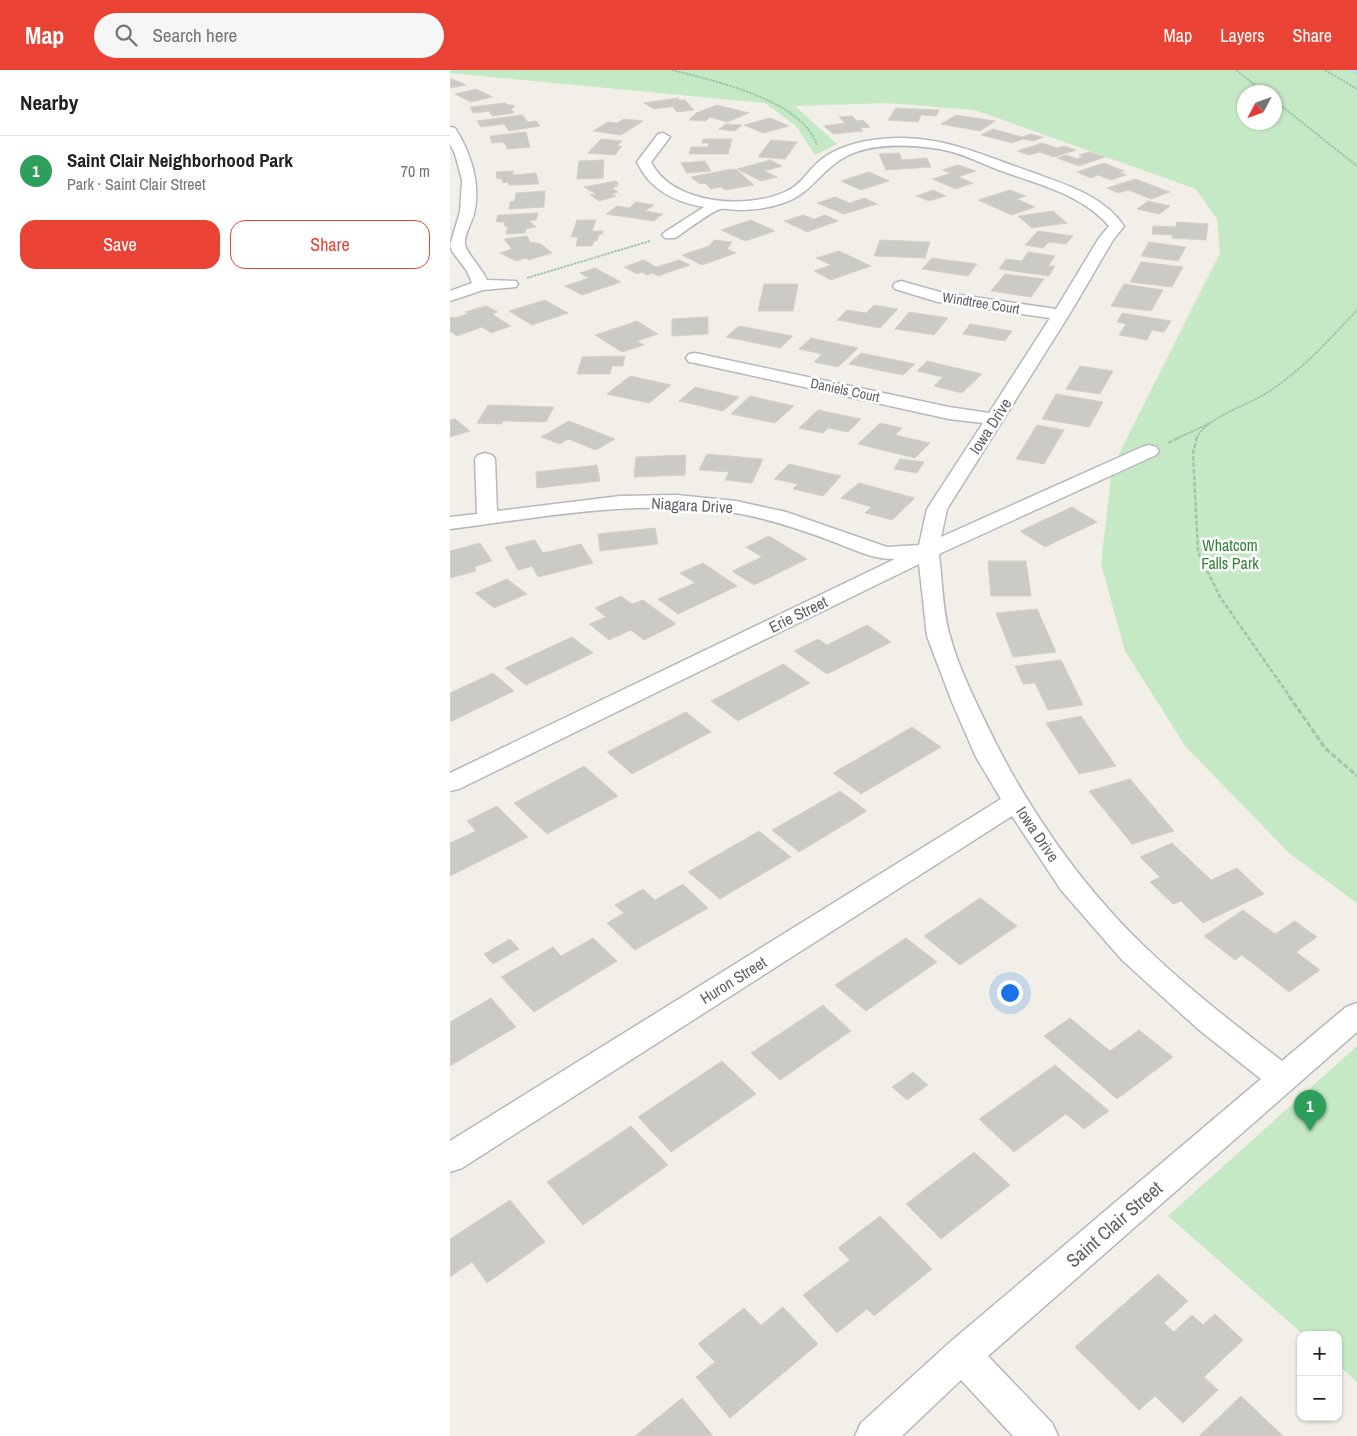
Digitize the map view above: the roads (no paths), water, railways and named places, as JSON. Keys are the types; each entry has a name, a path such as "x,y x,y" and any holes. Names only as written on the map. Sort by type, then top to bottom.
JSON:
{"street":[{"path":"450,131 462,154 469,180 466,212 457,244 460,251 475,270 481,285"},
{"name":"Iowa Drive","path":"663,137 644,162 651,176 668,190 688,200 715,206 767,203 791,195 806,186 818,170 841,153 863,146 913,142 951,148 1073,194 1102,210 1117,226 1107,238 1062,314 937,510 928,551 938,636 964,702 989,757 1016,802 1071,883 1132,952 1209,1021 1282,1079"},
{"path":"670,234 715,206"},
{"path":"450,296 481,285 510,284"},
{"name":"Windtree Court","path":"901,286 938,297 1062,314"},
{"name":"Daniels Court","path":"695,358 948,413 995,418"},
{"name":"Erie Street","path":"450,783 928,551 1149,452"},
{"path":"485,459 487,517"},
{"name":"Niagara Drive","path":"450,523 620,502 676,502 736,507 786,518 884,553 928,551"},
{"name":"Huron Street","path":"450,1158 1016,802"},
{"name":"Saint Clair Street","path":"874,1436 962,1356 1357,1015"},
{"path":"962,1356 1039,1436"}],"waterway":[{"path":"1352,70 1357,74"}],"place":[{"name":"Saint Clair Neighborhood Park","path":"1310,1131"}],"park label":[{"name":"Whatcom Falls Park","path":"1230,554"}]}
